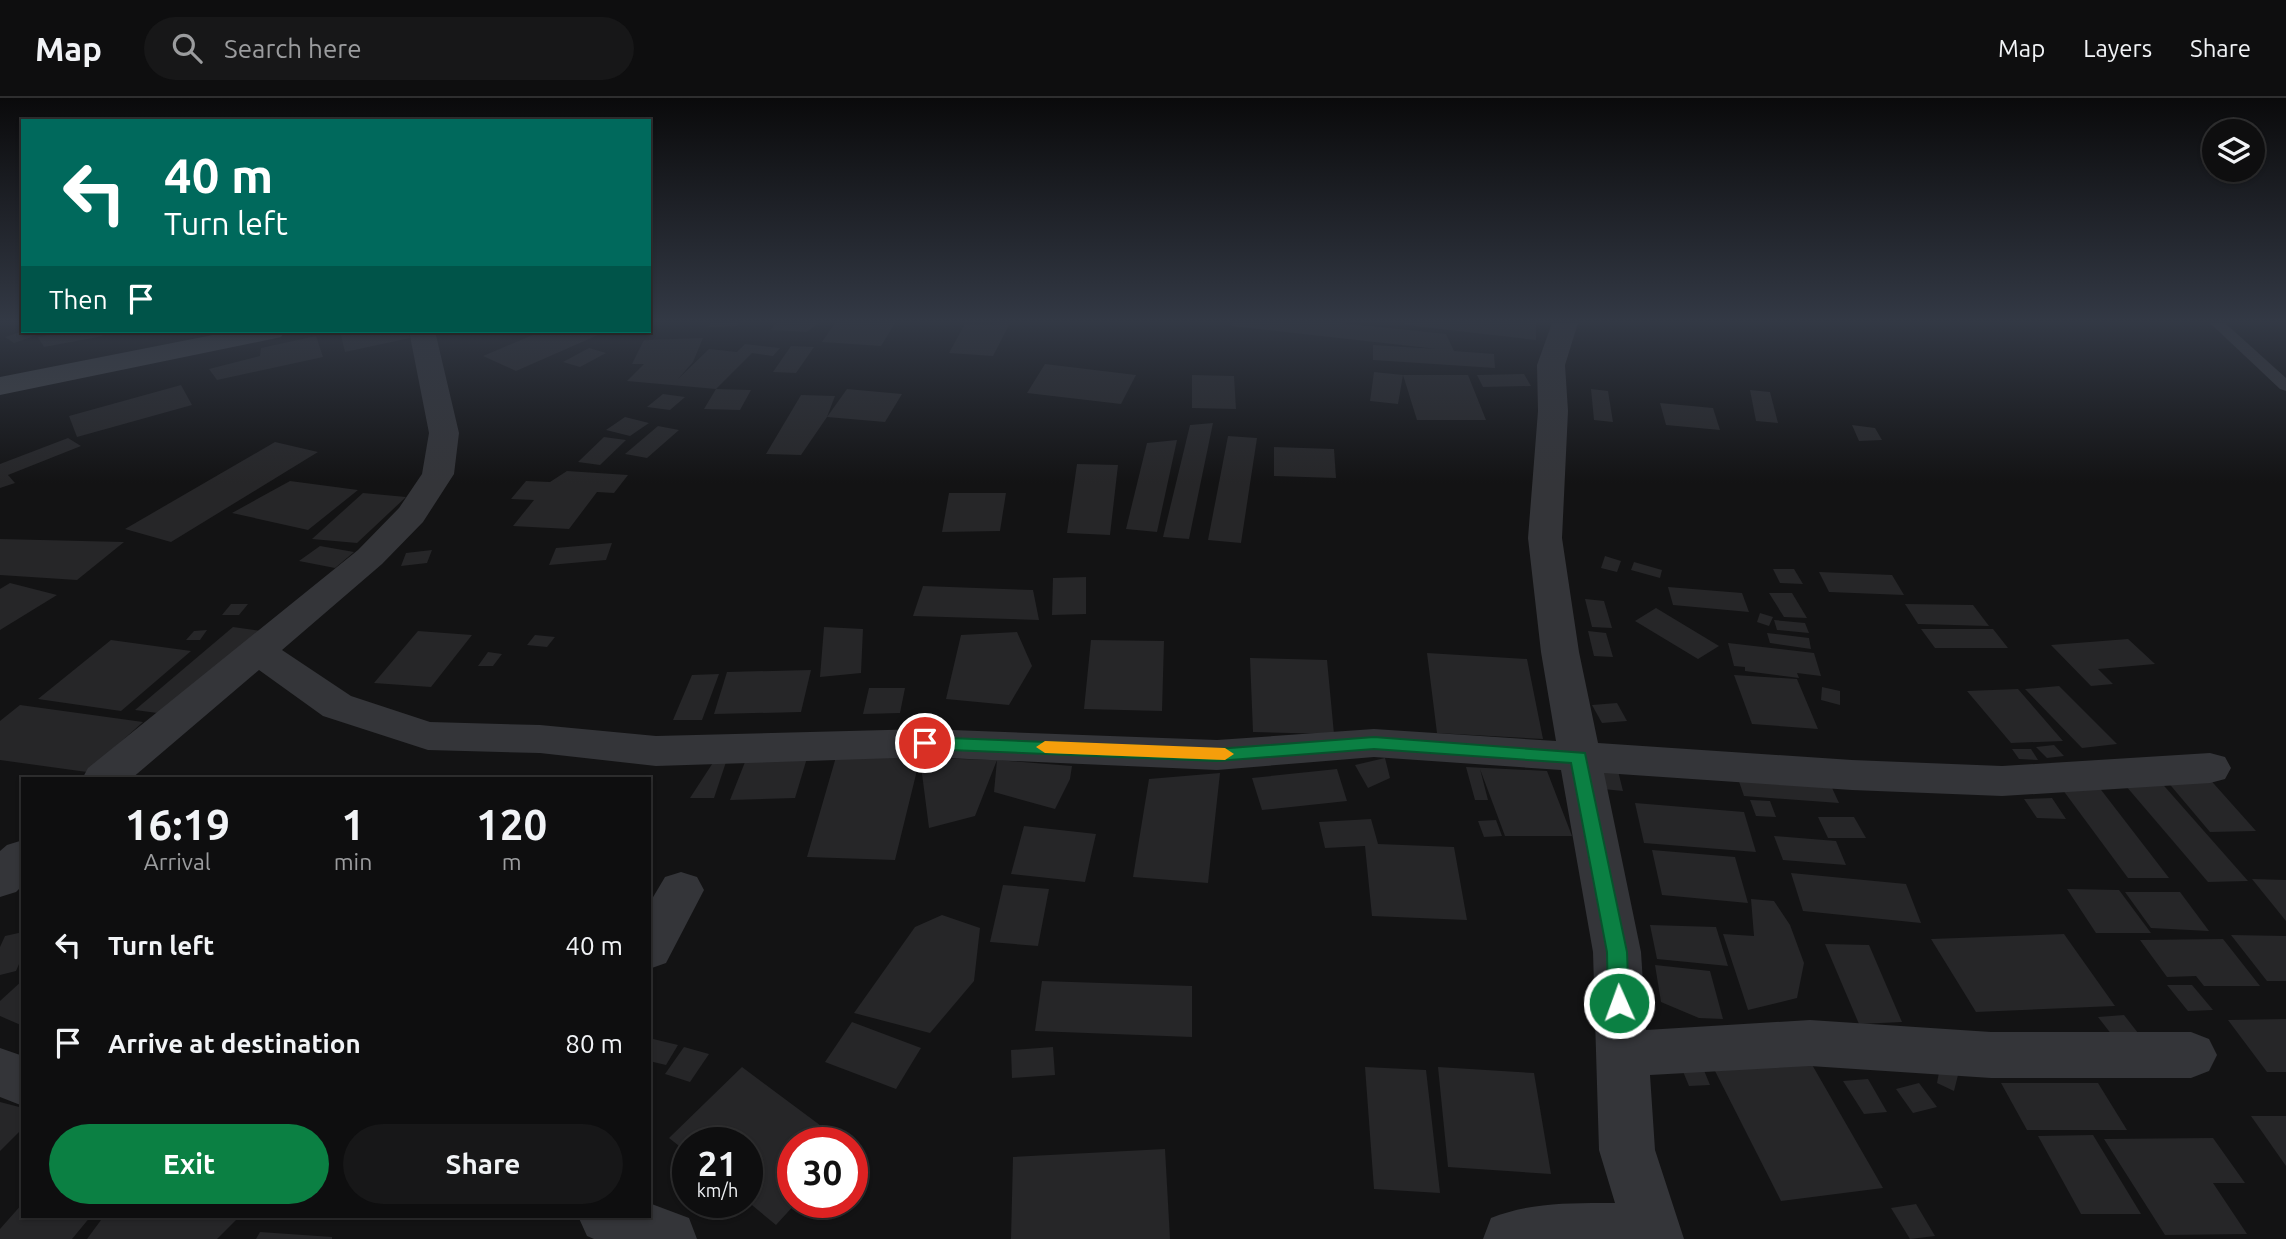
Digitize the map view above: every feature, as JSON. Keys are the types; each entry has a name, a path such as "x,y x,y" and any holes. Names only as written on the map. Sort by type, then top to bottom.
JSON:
{"main road":[{"path":"0,386 48,376"}],"street":[{"path":"105,777 370,557 411,515 438,474 444,433 432,376"},
{"path":"1512,1239 1567,1232 1654,1236 1627,1150 1617,952 1560,652 1545,538 1553,411 1551,376"},
{"path":"257,650 338,706 428,736 540,739 656,751 925,743 1217,755 1374,743 1852,775 2002,781 2210,768"},
{"path":"0,879 21,859"},
{"path":"651,945 681,890"},
{"path":"1621,1054 1810,1043 1991,1055 2191,1055"},
{"path":"0,1071 21,1081"},
{"path":"612,1218 668,1239"}],"building":[{"path":"214,376 234,376 217,380"},
{"path":"632,376 680,376 678,379 681,376 729,376 716,389 627,381"},
{"path":"1037,376 1135,376 1121,404 1027,393"},
{"path":"1192,376 1234,376 1236,409 1192,408"},
{"path":"1373,376 1403,376 1398,404 1370,401"},
{"path":"1403,376 1468,376 1486,420 1417,420"},
{"path":"1478,376 1525,376 1531,386 1483,387"},
{"path":"181,385 192,405 77,437 69,416"},
{"path":"716,389 751,390 740,410 704,409"},
{"path":"847,389 902,394 885,422 827,417"},
{"path":"1591,389 1608,391 1613,422 1594,420"},
{"path":"1750,390 1770,392 1778,423 1756,421"},
{"path":"663,394 685,397 670,410 647,407"},
{"path":"801,395 835,396 827,417 801,455 766,454"},
{"path":"1660,403 1713,408 1720,430 1666,425"},
{"path":"625,417 649,423 630,436 606,430"},
{"path":"1213,423 1189,539 1163,537 1190,425"},
{"path":"1852,425 1875,428 1882,440 1859,441"},
{"path":"658,426 679,430 647,458 625,454"},
{"path":"1228,436 1257,438 1241,543 1208,540"},
{"path":"604,437 626,440 600,465 578,462"},
{"path":"68,438 81,446 8,475 15,483 0,488 0,464"},
{"path":"1177,440 1157,532 1126,529 1147,443"},
{"path":"275,442 318,452 171,542 125,529"},
{"path":"1274,447 1334,449 1336,478 1274,476"},
{"path":"1077,464 1118,465 1110,535 1067,533"},
{"path":"567,471 628,475 614,493 597,492 569,529 513,526 534,500 511,499 526,481 550,482"},
{"path":"290,481 358,490 308,530 232,513"},
{"path":"363,493 406,497 357,543 312,539"},
{"path":"949,493 1006,493 1000,531 942,532"},
{"path":"0,539 124,542 77,580 0,575"},
{"path":"612,543 606,560 549,565 556,548"},
{"path":"320,546 354,552 335,568 299,561"},
{"path":"432,550 427,563 401,566 406,553"},
{"path":"1605,556 1621,561 1617,572 1601,568"},
{"path":"1634,562 1662,570 1660,578 1631,570"},
{"path":"1773,569 1794,569 1803,584 1780,583"},
{"path":"1819,572 1892,575 1904,595 1829,592"},
{"path":"1086,577 1086,614 1052,615 1053,578"},
{"path":"10,583 57,595 0,630 0,589"},
{"path":"923,586 1033,590 1039,620 913,616"},
{"path":"1668,587 1742,593 1749,612 1673,605"},
{"path":"1769,593 1792,593 1807,618 1784,617"},
{"path":"1585,599 1604,601 1612,628 1592,627"},
{"path":"231,604 248,604 239,615 222,615"},
{"path":"1905,604 1973,605 1989,626 1918,624"},
{"path":"1656,608 1719,646 1698,659 1635,621"},
{"path":"1760,613 1773,617 1769,626 1757,622"},
{"path":"1774,620 1805,623 1809,633 1777,630"},
{"path":"233,627 262,631 165,714 135,710"},
{"path":"824,627 863,629 861,673 820,677"},
{"path":"1921,629 1993,629 2008,648 1935,648"},
{"path":"207,630 200,640 186,640 194,631"},
{"path":"418,631 472,635 431,687 374,683"},
{"path":"1588,631 1606,633 1613,657 1594,656"},
{"path":"1017,632 1032,666 1009,705 946,699 961,635"},
{"path":"1767,633 1809,638 1811,649 1770,643"},
{"path":"535,635 555,637 547,647 527,645"},
{"path":"2128,639 2155,664 2098,669 2113,684 2091,686 2051,645"},
{"path":"111,640 191,651 121,711 38,699"},
{"path":"1091,640 1164,641 1162,711 1084,709"},
{"path":"1728,643 1814,653 1821,676 1797,673 1799,678 1745,671 1745,667 1734,666"},
{"path":"488,652 502,654 493,666 478,666"},
{"path":"1427,653 1527,659 1543,739 1437,733"},
{"path":"1250,658 1327,660 1334,734 1253,732"},
{"path":"811,670 801,712 714,714 727,672"},
{"path":"719,674 702,720 673,720 692,675"},
{"path":"1734,675 1797,679 1818,729 1752,724"},
{"path":"2059,686 2117,744 2082,748 2025,689"},
{"path":"1822,687 1840,691 1840,705 1821,700"},
{"path":"869,688 905,688 900,713 863,714"},
{"path":"2018,689 2063,741 2011,743 1967,691"},
{"path":"1617,703 1627,721 1602,723 1592,705"},
{"path":"20,705 143,722 87,772 0,760 0,721"},
{"path":"2054,745 2064,756 2047,758 2036,747"},
{"path":"2012,749 2031,749 2038,760 2019,759"},
{"path":"838,750 920,758 895,860 807,857"},
{"path":"718,755 727,759 714,798 690,798"},
{"path":"807,758 795,798 730,800 745,762"},
{"path":"920,758 997,760 975,816 929,828"},
{"path":"1385,758 1390,778 1368,788 1355,765"},
{"path":"997,760 1072,766 1070,779 1055,809 994,792"},
{"path":"1599,765 1617,767 1623,791 1603,789"},
{"path":"1466,767 1547,771 1572,836 1505,836 1480,769 1488,800 1475,800"},
{"path":"1337,769 1347,801 1262,810 1252,778"},
{"path":"1735,770 1827,777 1839,803 1744,796"},
{"path":"1220,773 1208,883 1133,877 1149,779"},
{"path":"2161,774 2206,775 2256,831 2210,832"},
{"path":"2120,779 2158,779 2248,881 2208,882"},
{"path":"2057,782 2095,782 2169,878 2128,878"},
{"path":"2052,798 2066,819 2037,818 2024,799"},
{"path":"1750,800 1770,801 1776,817 1756,816"},
{"path":"1635,803 1744,812 1756,852 1644,843"},
{"path":"1818,817 1854,817 1866,838 1828,838"},
{"path":"1371,819 1378,844 1454,847 1467,920 1372,916 1365,846 1325,848 1319,822"},
{"path":"1496,820 1502,836 1484,837 1478,821"},
{"path":"1024,826 1096,834 1085,882 1011,874"},
{"path":"1774,836 1836,841 1846,865 1783,860"},
{"path":"1652,850 1735,857 1748,903 1662,895"},
{"path":"1791,873 1906,884 1921,923 1803,911"},
{"path":"2252,879 2286,880 2286,921"},
{"path":"1003,885 1049,889 1038,946 990,942"},
{"path":"2067,889 2119,890 2151,933 2096,933"},
{"path":"2125,892 2180,892 2209,931 2151,928"},
{"path":"1751,899 1774,901 1790,925 1804,963 1797,998 1748,1010 1723,934 1754,936"},
{"path":"942,915 980,928 974,981 930,1033 854,1013 915,927"},
{"path":"1650,925 1716,927 1728,966 1657,959"},
{"path":"21,932 21,960 16,971 0,975 0,947 5,936"},
{"path":"2064,934 2115,1006 1976,1012 1931,939"},
{"path":"2231,935 2286,936 2286,981 2267,981"},
{"path":"2223,939 2260,986 2204,986 2196,976 2167,977 2140,940"},
{"path":"1825,944 1869,945 1902,1022 1859,1024"},
{"path":"1655,965 1710,971 1723,1019 1699,1018 1661,1002"},
{"path":"1042,981 1192,986 1192,1037 1035,1031"},
{"path":"21,982 21,1025 0,1016 0,1001"},
{"path":"2167,985 2192,985 2213,1010 2188,1011"},
{"path":"2124,1015 2138,1033 2112,1035 2098,1017"},
{"path":"2286,1019 2286,1072 2267,1072 2228,1020"},
{"path":"852,1022 921,1048 896,1089 825,1062"},
{"path":"651,1038 678,1045 666,1065 651,1061"},
{"path":"684,1047 709,1054 690,1082 665,1074"},
{"path":"1053,1047 1055,1075 1012,1078 1011,1050"},
{"path":"1807,1056 1883,1188 1781,1201 1713,1067"},
{"path":"742,1067 823,1127 777,1127 777,1218 782,1218 776,1225 763,1214 763,1127 680,1127"},
{"path":"1365,1067 1426,1070 1440,1193 1374,1189"},
{"path":"1438,1067 1534,1073 1551,1174 1448,1167"},
{"path":"1940,1067 1958,1075 1954,1091 1937,1083"},
{"path":"1703,1068 1710,1085 1689,1086 1682,1069"},
{"path":"1868,1079 1887,1112 1864,1114 1843,1081"},
{"path":"1919,1083 1937,1107 1913,1113 1896,1089"},
{"path":"2001,1083 2098,1083 2127,1130 2027,1130"},
{"path":"0,1102 21,1107 21,1130 0,1151"},
{"path":"2251,1116 2286,1116 2286,1166"},
{"path":"2093,1135 2141,1214 2081,1214 2038,1136"},
{"path":"2213,1138 2245,1183 2213,1183 2247,1234 2165,1235 2104,1139"},
{"path":"1165,1149 1170,1239 1011,1239 1013,1157"},
{"path":"1916,1204 1935,1236 1910,1239 1891,1208"},
{"path":"21,1205 21,1218 89,1218 72,1239 0,1239 0,1229"},
{"path":"103,1218 238,1218 217,1239 87,1239"},
{"path":"260,1232 332,1237 332,1239 256,1239"}],"slow traffic":[{"path":"1045,747 1225,754"}],"route":[{"path":"925,743 1217,755 1374,743 1579,758 1617,952 1619,1003"}]}
